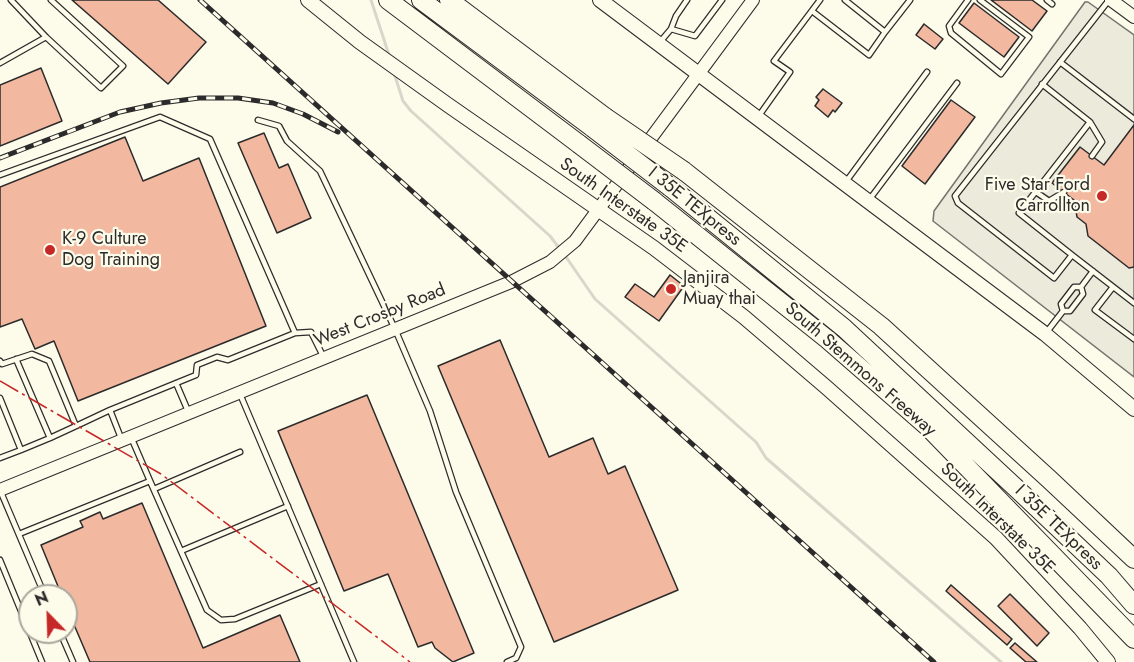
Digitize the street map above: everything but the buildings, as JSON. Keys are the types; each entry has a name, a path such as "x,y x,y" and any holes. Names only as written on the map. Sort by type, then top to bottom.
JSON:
{"highway":[{"name":"South Stemmons Freeway","path":"388,0 654,201 827,339 928,427 1134,639"},
{"name":"I 35E TEXpress","path":"422,0 599,123 670,187 844,328 1092,560 1134,605"},
{"path":"449,0 599,123 684,171 881,326 1134,559"}],"main road":[{"name":"South Interstate 35E","path":"308,0 360,42 654,248 726,303 826,387 996,538 1080,628 1108,662"},
{"path":"600,0 1045,334 1134,409"}],"street":[{"name":"West Crosby Road","path":"0,490 511,282 550,262 575,241 753,0"},
{"path":"1110,0 1134,17"}],"lane":[{"path":"11,0 100,88 123,66 51,0"},
{"path":"658,44 671,29 676,16 687,0"},
{"path":"671,29 695,36 722,0"},
{"path":"758,117 790,72 774,61 820,0"},
{"path":"845,0 885,32"},
{"path":"812,11 869,55 910,0"},
{"path":"968,0 949,26 951,33 1001,74 1029,38 980,0"},
{"path":"1047,0 1052,4"},
{"path":"1072,255 1054,278 958,203 955,196 1110,0"},
{"path":"0,63 46,37"},
{"path":"1060,62 1134,119"},
{"path":"845,183 927,72"},
{"path":"869,200 957,83"},
{"path":"1042,84 1090,122 1102,142 1092,156"},
{"path":"0,175 160,117 210,139 295,333"},
{"path":"258,120 279,126 287,141 320,171 395,329 430,411 456,492 521,648 516,658 507,662"},
{"path":"1090,122 1019,213 1134,303"},
{"path":"1036,192 1049,201 1064,192"},
{"path":"1081,287 1094,271"},
{"path":"1063,310 1061,304 1074,287 1081,287"},
{"path":"1063,310 1070,311 1083,294 1081,287"},
{"path":"1113,287 1095,310 1134,339"},
{"path":"1045,334 1063,310"},
{"path":"0,459 196,375 197,365 217,357 228,360 295,333 311,332 324,358"},
{"path":"0,364 32,354 49,361 76,426"},
{"path":"16,360 50,438"},
{"path":"176,383 189,413"},
{"path":"240,393 354,662"},
{"path":"0,398 21,450"},
{"path":"110,410 154,489 207,610 221,620 235,619 321,584"},
{"path":"154,489 240,452"},
{"path":"19,534 150,481"},
{"path":"0,490 40,584"},
{"path":"181,551 288,506"},
{"path":"0,560 42,662"},
{"path":"65,644 73,662"}],"shaded area":[{"path":"1085,2 1134,35 1134,377 933,221 934,211"}],"waterway":[{"path":"371,0 389,55"},
{"path":"394,73 403,101 411,111 550,236 560,249"},
{"path":"564,254 595,299 756,442 766,458 1001,662"}],"railway":[{"path":"200,0 934,662"},
{"path":"0,158 120,112 199,98 238,98 273,103 303,114 338,132"}],"power":[{"path":"0,381 161,474 410,662"}],"place":[{"name":"Five Star Ford Carrollton","path":"1102,196"},
{"name":"K-9 Culture Dog Training","path":"50,250"},
{"name":"Janjira Muay thai","path":"671,289"}]}
